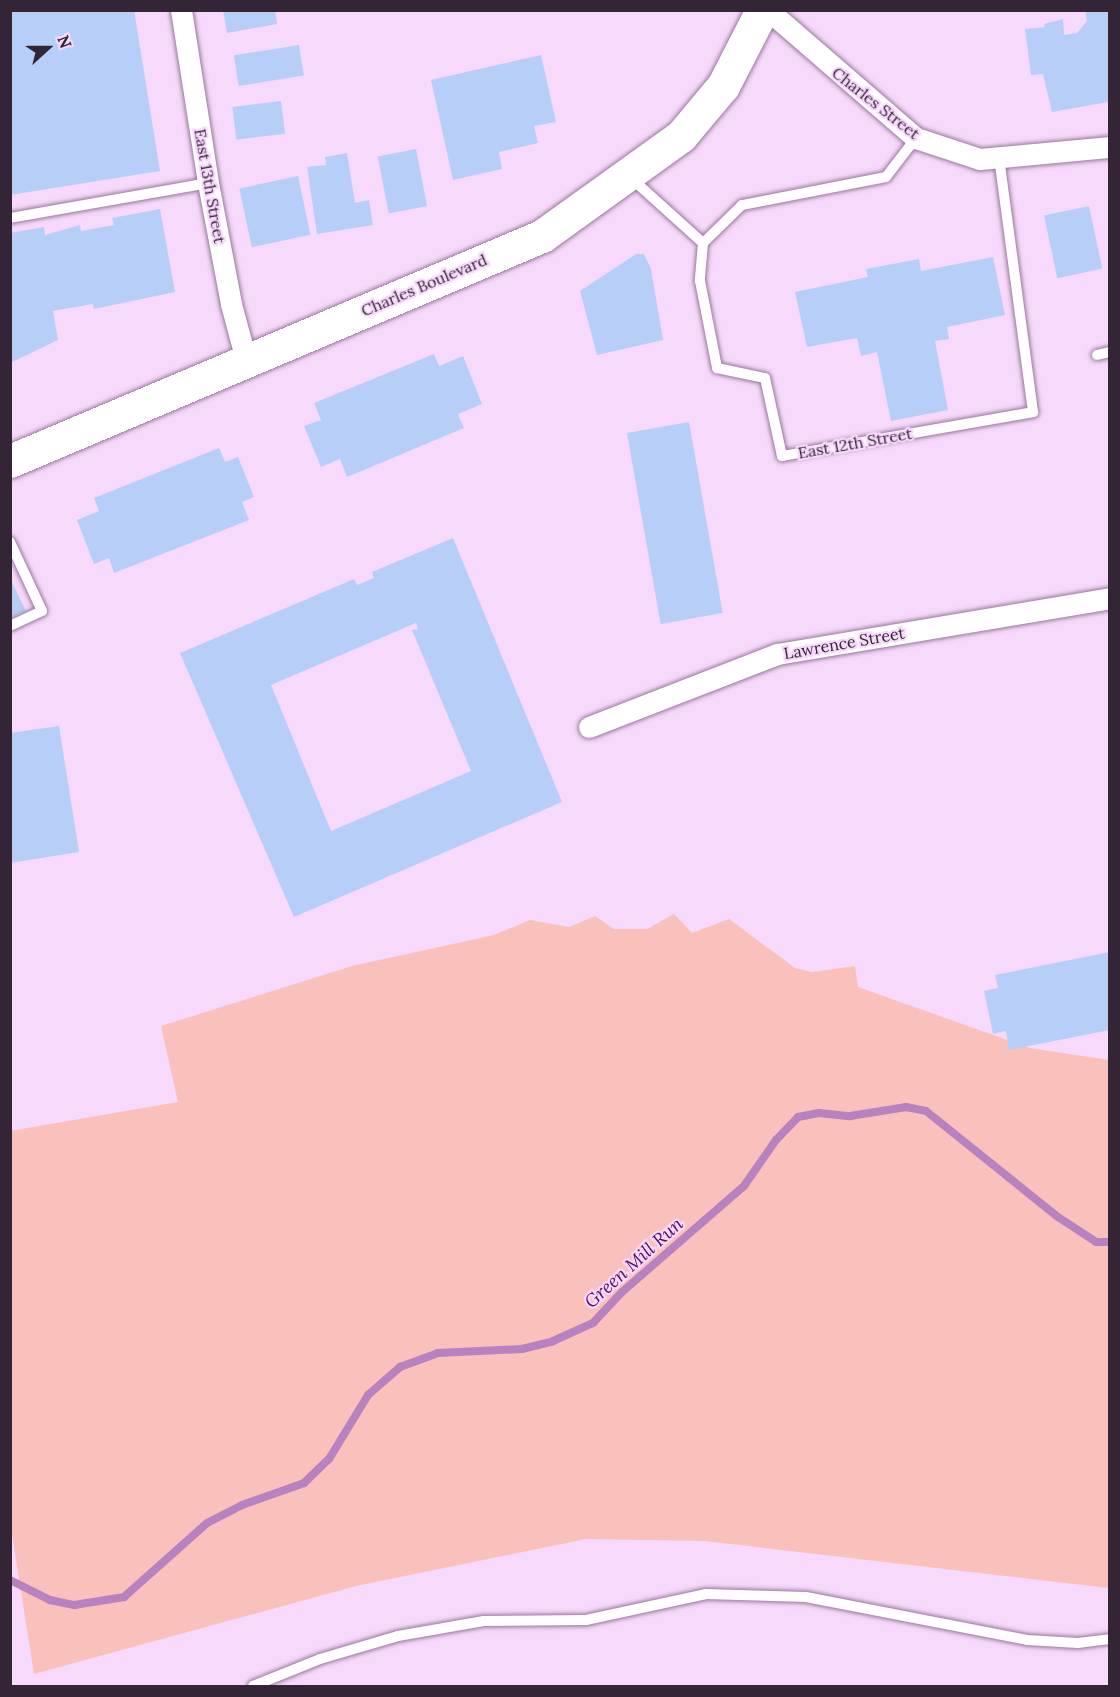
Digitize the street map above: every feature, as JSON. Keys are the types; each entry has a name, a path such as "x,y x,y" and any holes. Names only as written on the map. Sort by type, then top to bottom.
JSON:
{"main road":[{"name":"Charles Boulevard","path":"10,461 542,236 681,136 723,86 762,10"}],"street":[{"name":"East 13th Street","path":"181,10 208,183 231,304 246,360"},
{"name":"Charles Street","path":"768,10 916,138 980,159 1110,147"},
{"name":"Lawrence Street","path":"589,727 777,654 1110,598"}],"lane":[{"path":"628,175 703,243 742,205 886,177 916,138"},
{"name":"East 12th Street","path":"703,243 700,282 717,368 765,378 782,456 1033,412 999,158"},
{"path":"10,218 208,183"},
{"path":"1097,355 1110,352"},
{"path":"10,542 42,611 12,623"},
{"path":"253,1686 320,1659 398,1636 484,1621 586,1620 706,1594 806,1597 1027,1640 1078,1643 1110,1639"}],"shaded area":[{"path":"674,914 692,933 729,919 795,968 812,972 855,966 858,987 1030,1048 1109,1060 1109,1588 705,1541 586,1539 356,1586 34,1674 11,1528 10,1131 178,1102 161,1026 352,966 494,935 530,920 569,927 595,916 614,929 647,929"}],"building":[{"path":"10,10 134,10 160,171 10,195"},
{"path":"223,10 275,10 277,24 227,33"},
{"path":"1085,10 1110,10 1108,102 1052,112 1043,74 1031,75 1025,29 1045,27 1044,24 1063,19 1064,35 1077,33 1087,21"},
{"path":"299,45 304,76 239,86 234,55"},
{"path":"541,55 556,122 534,126 538,143 499,152 502,169 453,180 431,80"},
{"path":"281,101 285,134 236,140 232,107"},
{"path":"416,149 427,206 389,213 378,156"},
{"path":"347,153 355,203 369,200 373,225 317,234 307,167 326,165 325,157"},
{"path":"298,176 310,235 252,247 239,188"},
{"path":"1089,206 1102,269 1057,278 1044,216"},
{"path":"160,209 175,292 94,309 93,304 53,311 58,340 10,363 10,233 44,227 45,235 80,225 81,231 114,225 112,218"},
{"path":"636,254 644,254 651,269 663,340 597,355 580,291"},
{"path":"993,257 1005,315 947,327 949,339 935,341 948,410 891,421 877,352 861,356 857,338 807,347 795,292 868,277 866,269 919,259 921,271"},
{"path":"434,354 439,366 463,356 482,404 458,414 464,428 347,477 340,459 321,467 304,426 321,420 314,403"},
{"path":"689,422 723,613 661,624 627,433"},
{"path":"219,448 225,462 238,457 254,497 242,502 249,520 114,573 109,558 94,564 77,520 99,511 94,498"},
{"path":"453,538 562,802 294,917 180,653 354,579 357,585 374,578 372,572","holes":["416,623 418,629 412,630 471,771 331,831 271,685"]},
{"path":"10,578 26,611 10,618"},
{"path":"59,726 79,852 10,863 10,733"},
{"path":"1110,952 1110,1030 1009,1050 1006,1031 993,1034 984,991 998,988 995,975"}],"waterway":[{"name":"Green Mill Run","path":"10,1580 50,1600 74,1605 124,1597 207,1523 242,1505 304,1483 329,1459 368,1395 400,1367 438,1353 522,1349 553,1341 593,1323 622,1292 744,1186 776,1140 798,1117 819,1113 850,1116 906,1107 926,1111 1058,1217 1096,1242 1110,1242"}]}
